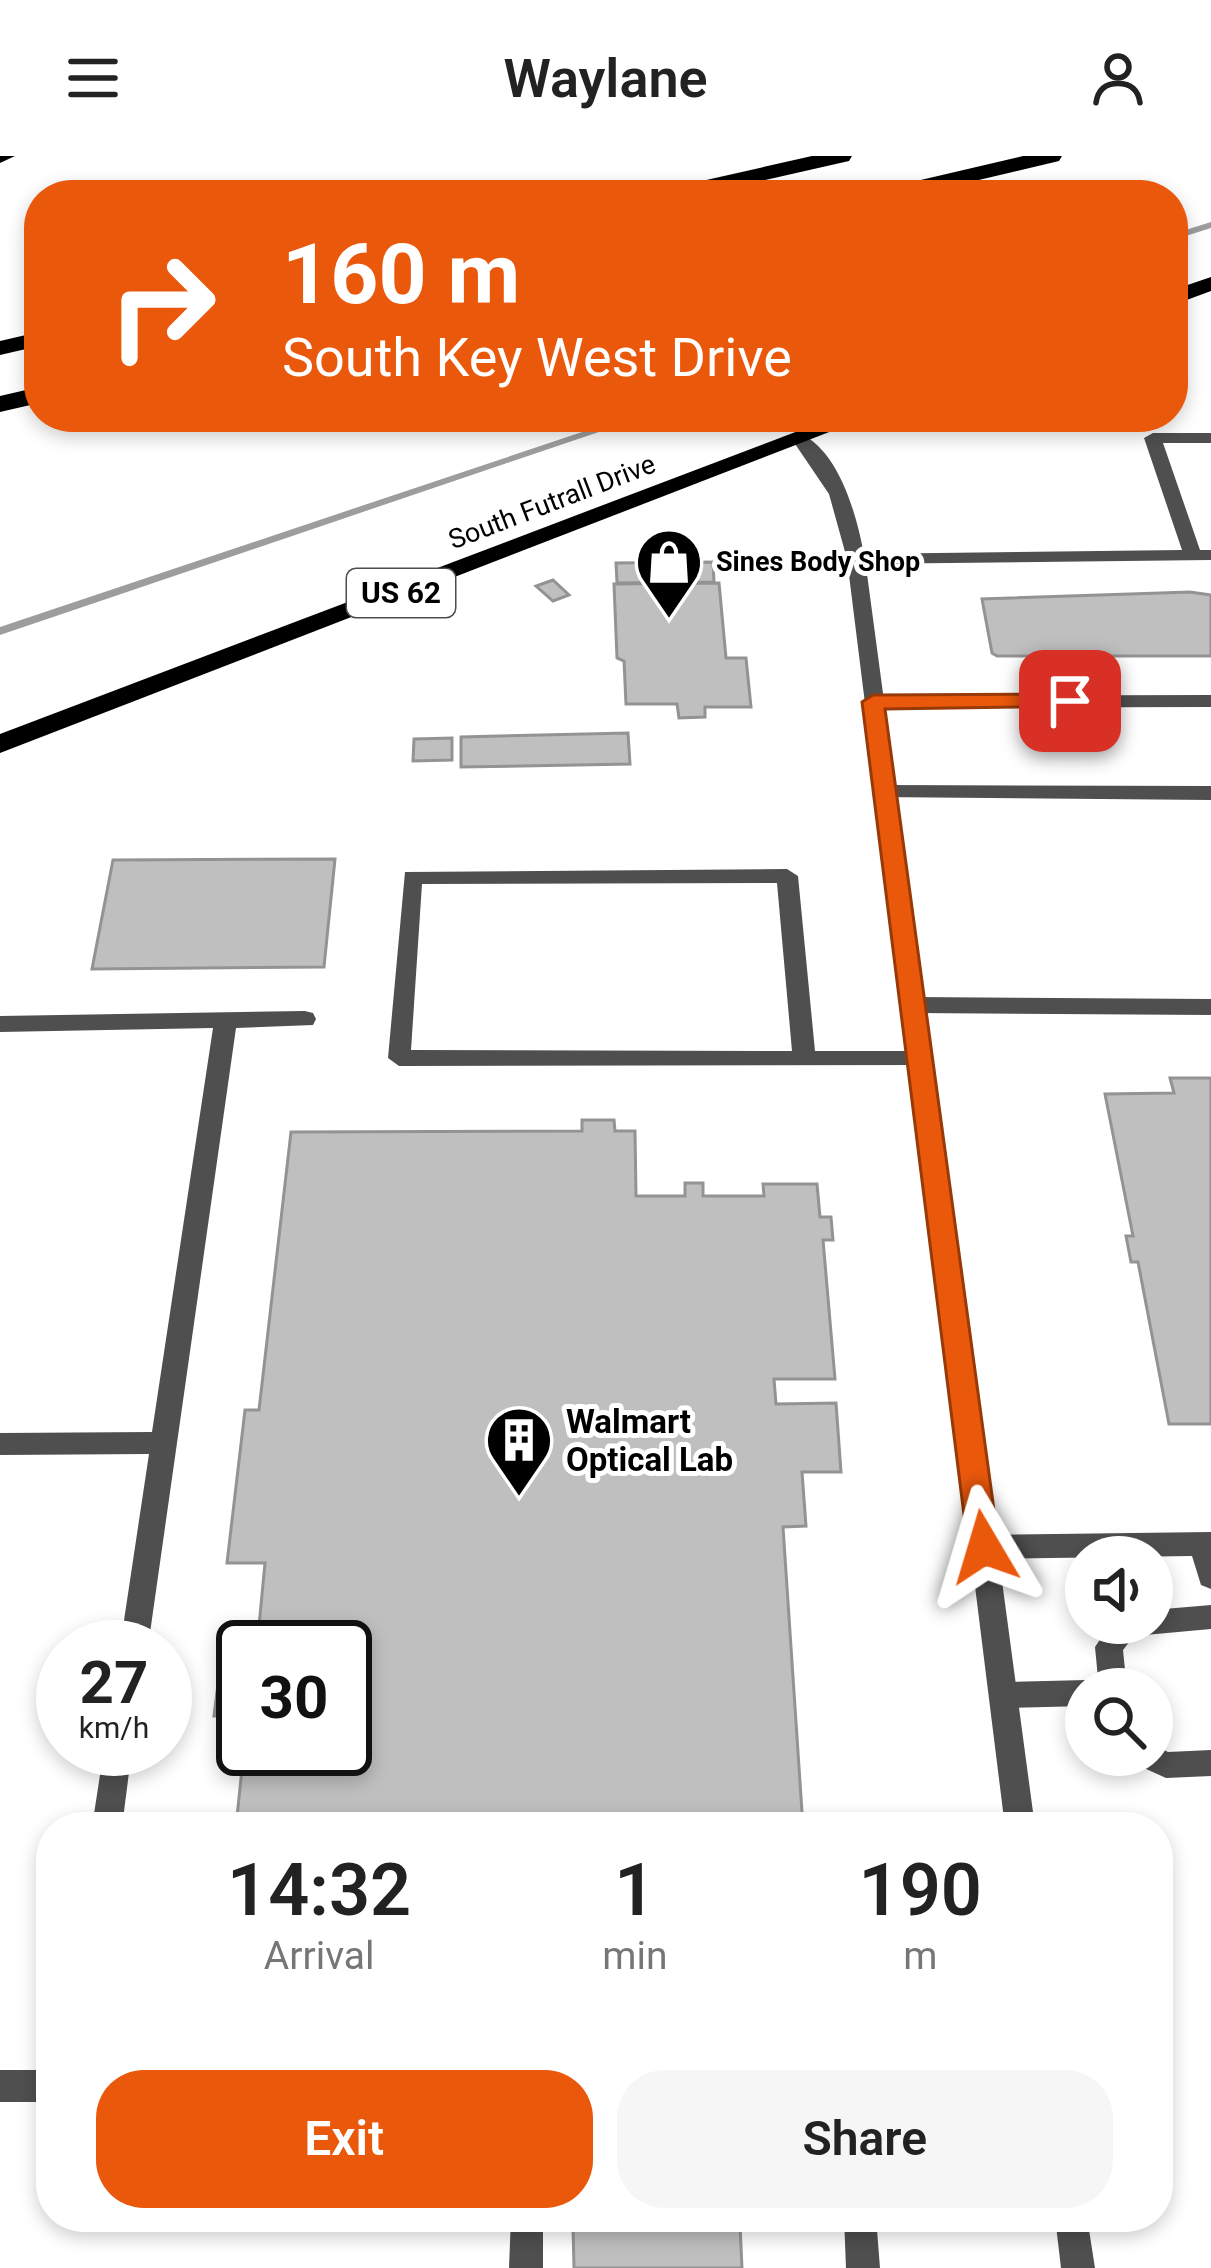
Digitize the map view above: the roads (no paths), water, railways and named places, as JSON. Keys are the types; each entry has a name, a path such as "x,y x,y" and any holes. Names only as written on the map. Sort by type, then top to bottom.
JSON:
{"highway":[{"path":"736,180 841,156"},
{"path":"949,180 1051,156"},
{"name":"South Futrall Drive","path":"0,744 816,432"}],"street":[{"path":"800,438 826,468 846,503 856,559 1018,1812"},
{"path":"856,559 1202,555 1153,438 1211,438"},
{"path":"873,702 1211,701"},
{"path":"884,792 1211,793"},
{"path":"804,1059 787,876 412,878 399,1058 804,1059 920,1059"},
{"path":"912,1005 1211,1006"},
{"path":"138,1620 226,1019"},
{"path":"0,1024 305,1019"},
{"path":"0,1444 163,1443"},
{"path":"984,1547 1207,1544 1211,1577"},
{"path":"1173,1620 1211,1617"},
{"path":"1003,1695 1065,1694"},
{"path":"1173,1765 1211,1763"},
{"path":"109,1812 114,1776"},
{"path":"0,2086 36,2086"},
{"path":"526,2268 527,2232"},
{"path":"861,2232 863,2268"},
{"path":"1073,2232 1078,2268"}],"waterway":[{"path":"1188,232 1211,225"},
{"path":"0,631 593,432"}],"place":[{"name":"Sines Body Shop","path":"669,621"},
{"name":"Walmart Optical Lab","path":"519,1499"}]}
